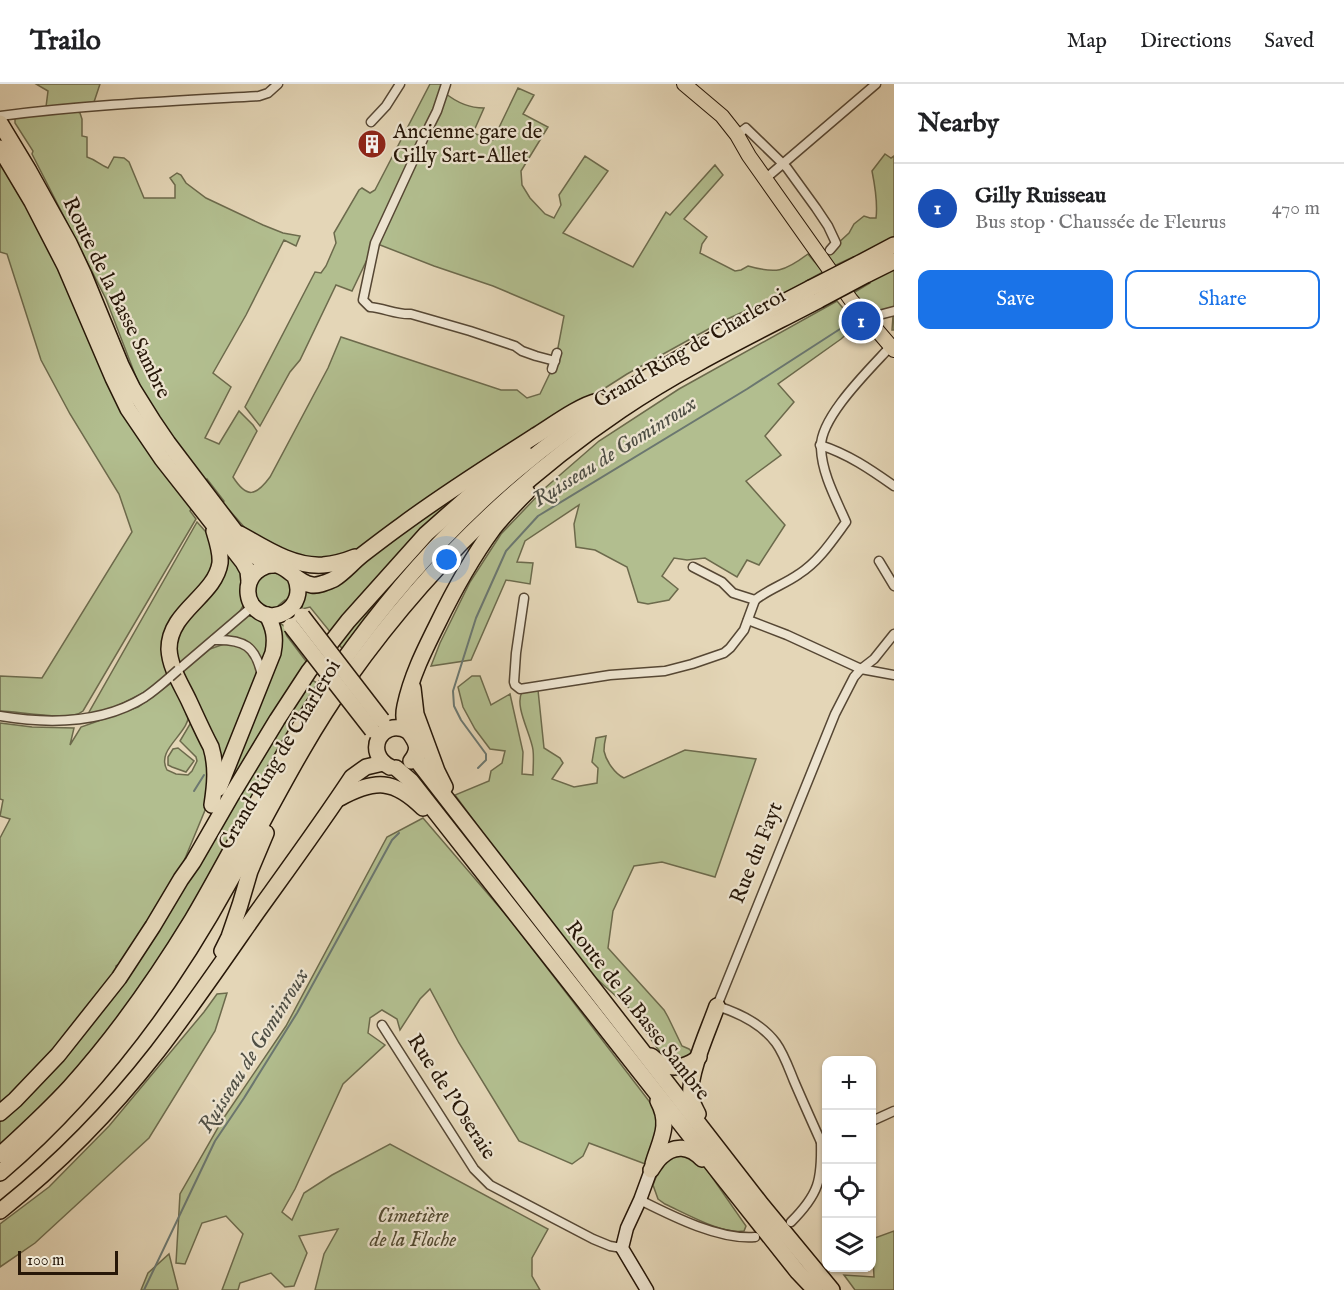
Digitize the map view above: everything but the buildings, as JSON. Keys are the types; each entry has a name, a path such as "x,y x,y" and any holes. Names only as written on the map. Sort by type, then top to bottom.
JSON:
{"highway":[{"name":"Route de la Basse Sambre","path":"0,123 69,243 133,389 168,443 253,555 272,565"},
{"name":"Route de la Basse Sambre","path":"0,148 32,202 65,266 128,409 162,459 243,562 249,581"},
{"name":"Grand Ring de Charleroi","path":"0,1173 79,1097 146,1016 176,973 203,928 317,726 376,640 445,559 485,518 525,482 622,409 815,294 862,269 894,245"},
{"name":"Grand Ring de Charleroi","path":"862,269 894,261"},
{"name":"Grand Ring de Charleroi","path":"0,1155 68,1089 134,1008 191,921 264,790 336,670 377,616 435,549 508,478 563,434 616,397 702,345 815,294"},
{"path":"295,577 310,585 318,585 336,577 361,555 460,483 591,403 616,397"},
{"path":"0,1113 58,1055 119,978 194,862 237,787 309,671 355,613 426,534 494,474 591,403"},
{"path":"390,766 378,756 376,746 387,730 404,715 412,679 447,604 494,528 543,476 560,462 570,446"},
{"path":"212,522 220,556 217,572 208,586 178,620 172,630 169,648 172,667 211,747 216,780 212,805"},
{"path":"235,531 289,559 312,565 333,564 361,555"},
{"path":"272,565 291,572 298,587 296,615 284,620 261,612 253,606 249,597 249,581 258,570 272,565"},
{"path":"0,1211 93,1127 156,1053 352,777 366,767 406,765 411,762 416,753 415,740 387,730 296,615 287,611 271,615"},
{"path":"181,879 274,646 275,636 271,615"},
{"path":"412,679 416,714 437,771 455,810"},
{"name":"Route de la Basse Sambre","path":"416,753 418,762 640,1050 805,1260 832,1290"},
{"name":"Route de la Basse Sambre","path":"390,766 411,781 724,1179 815,1290"},
{"path":"201,991 229,937 250,871 281,800 286,780"},
{"path":"338,799 362,787 389,786 404,791 444,824"},
{"path":"717,1006 692,1081 691,1100 721,1153"},
{"path":"640,1050 663,1065 672,1067 691,1063 699,1057"},
{"path":"651,1170 664,1133 664,1118 658,1095"},
{"path":"651,1170 661,1156 673,1149 685,1148 697,1153 724,1179"}],"main road":[{"path":"684,84 722,116 737,135 749,156 850,300 892,349"},
{"path":"699,98 729,136 749,156"}],"street":[{"path":"0,116 157,101 259,96 268,93 278,84"},
{"path":"446,84 437,111 375,243 363,300 370,307 411,314 460,328 555,361"},
{"path":"765,178 876,84"},
{"path":"371,122 386,106 397,85"},
{"path":"737,135 746,128 779,160 828,226 836,243 830,249"},
{"path":"864,316 894,311"},
{"path":"524,598 514,682 520,690 610,675 665,671 724,653 744,630 755,600 801,573 824,552 846,522 826,475 820,445 827,424 838,405 892,349"},
{"path":"820,445 838,451 862,464 894,486"},
{"path":"879,561 894,586"},
{"path":"693,567 722,582 734,593 755,600"},
{"path":"0,716 35,720 82,719 112,712 136,702 155,690 253,606"},
{"path":"748,620 861,669 894,675"},
{"name":"Rue du Fayt","path":"717,1006 835,714 854,677 874,659 894,634"},
{"path":"214,640 233,640 251,650 256,656 262,678"},
{"path":"717,1006 749,1020 776,1043 822,1137"},
{"name":"Rue de l'Oseraie","path":"382,1025 474,1170 490,1185 593,1239 622,1248"},
{"path":"876,1119 894,1111"},
{"path":"790,1222 815,1192 822,1160"},
{"path":"647,1290 622,1248 627,1228 651,1170"},
{"path":"640,1200 709,1231 744,1238 755,1237"}],"green space":[{"path":"36,84 100,84 94,102 46,107 48,91"},
{"path":"430,84 448,84 445,93 458,102 484,108 473,133 493,140 518,88 534,95 523,114 548,127 521,171 522,185 530,198 545,214 554,218 561,205 559,195 585,156 608,171 563,233 633,267 666,212 670,215 715,165 723,175 684,219 707,237 700,253 735,271 748,266 780,270 808,254 823,272 806,281 807,283 723,321 627,374 533,434 352,556 331,561 288,555 245,528 223,503 224,501 207,479 205,482 163,429 141,390 106,299 32,154 33,151 15,123 15,117 76,111 80,113 82,119 82,136 87,137 87,157 108,168 114,157 124,158 129,162 144,198 175,198 175,185 170,178 177,173 206,198 263,225 283,233 300,236 296,246 284,240 213,373 231,387 205,438 219,444 239,411 253,425 257,431 233,477 243,489 252,492 260,488 270,477 328,368 341,337 501,390 517,390 527,398 540,394 552,369 564,316 493,286 375,243 352,291 336,285 300,360 290,372 260,426 245,407 315,272 321,273 326,266 336,243 334,233 359,190 362,188 370,193 375,190"},
{"path":"885,154 891,158 894,156 894,239 832,267 823,257 864,216 876,218 872,171"},
{"path":"0,156 193,505 190,511 196,519 83,711 68,716 0,711 0,676 42,678 132,532 119,494 70,414 41,360 7,254 0,252"},
{"path":"894,268 894,330 892,330 891,309 871,312 853,293 870,283 869,281"},
{"path":"837,301 857,325 778,384 794,402 765,436 781,455 746,481 785,525 759,565 747,560 737,577 705,558 687,560 674,558 662,576 678,589 669,600 648,604 638,602 627,567 595,550 576,547 574,524 579,505 525,541 517,562 533,563 530,584 506,580 471,660 431,666 470,582 501,534 545,488 599,441 679,389"},
{"path":"498,465 331,633 310,607 302,609 303,584 314,587"},
{"path":"496,478 344,651 337,642 448,519"},
{"path":"197,522 206,532 209,528 216,557 212,573 182,612 169,671 147,691 111,709 88,714"},
{"path":"222,547 240,562 243,606 191,655 175,666 172,639 206,592"},
{"path":"273,570 287,575 292,590 289,600 285,600 277,609 265,609 255,596 254,586 260,578"},
{"path":"247,616 263,617 272,631 263,673 257,655 225,636"},
{"path":"278,622 289,629 287,636 309,665 214,810"},
{"path":"227,643 241,647 249,653 255,663 258,676 220,773 179,675 210,649"},
{"path":"472,676 480,676 491,705 510,694 523,752 522,774 533,775 533,756 532,743 521,712 520,698 522,692 538,690 544,748 560,758 563,763 552,779 574,787 597,783 598,768 592,762 596,738 606,736 604,751 607,759 614,770 624,778 685,750 756,759 715,877 662,862 634,866 613,911 608,948 664,1010 682,1046 691,1051 683,1061 665,1059 628,1007 588,971 455,795 489,781 491,771 502,763 505,751 490,749 475,729 463,707 458,687"},
{"path":"310,679 319,684 174,940 95,1049 29,1119 0,1145 0,1118 44,1077"},
{"path":"174,681 189,711 185,727 166,755 167,770 176,774 188,775 192,771 197,761 196,757 180,741 192,723 209,751 208,803 179,873 122,962 116,966 116,972 36,1072 0,1106 0,838 10,819 0,816 3,800 0,799 0,723 32,727 74,728 70,745 81,727 138,707"},
{"path":"178,748 194,761 186,772 168,765 168,757 173,749"},
{"name":"Cimetière de la Floche","path":"423,818 512,922 652,1105 661,1126 648,1165 589,1143 583,1156 572,1164 519,1141 459,1043 430,989 420,999 400,1030 397,1019 382,1010 370,1018 368,1033 385,1045 343,1084 295,1189 282,1212 292,1220 304,1193 390,1144 548,1229 532,1258 532,1276 540,1290 315,1290 324,1254 338,1229 299,1236 307,1253 294,1286 285,1287 271,1273 240,1283 238,1290 222,1290 243,1234 226,1216 202,1223 185,1264 176,1263 180,1194 223,1119 286,1026 387,837"},
{"path":"227,993 215,1031 149,1138 35,1243 0,1267 0,1224 49,1187 109,1126 217,994"},
{"path":"675,1153 688,1154 705,1167 746,1226 744,1231 715,1227 658,1199 653,1185 661,1167"},
{"path":"894,1231 894,1290 855,1290 844,1275 874,1277 876,1238"},
{"path":"169,1254 178,1290 141,1290 148,1273"}],"waterway":[{"name":"Ruisseau de Gominroux","path":"478,768 486,760 486,754 461,720 454,706 453,691 476,618 506,551 538,516 747,389 857,318"},
{"path":"194,791 204,775"},
{"name":"Ruisseau de Gominroux","path":"144,1290 215,1141 297,1013 392,840 399,833"}],"place":[{"name":"Ancienne gare de Gilly Sart-Allet","path":"372,144"},
{"name":"Gilly Ruisseau","path":"861,321"}]}
